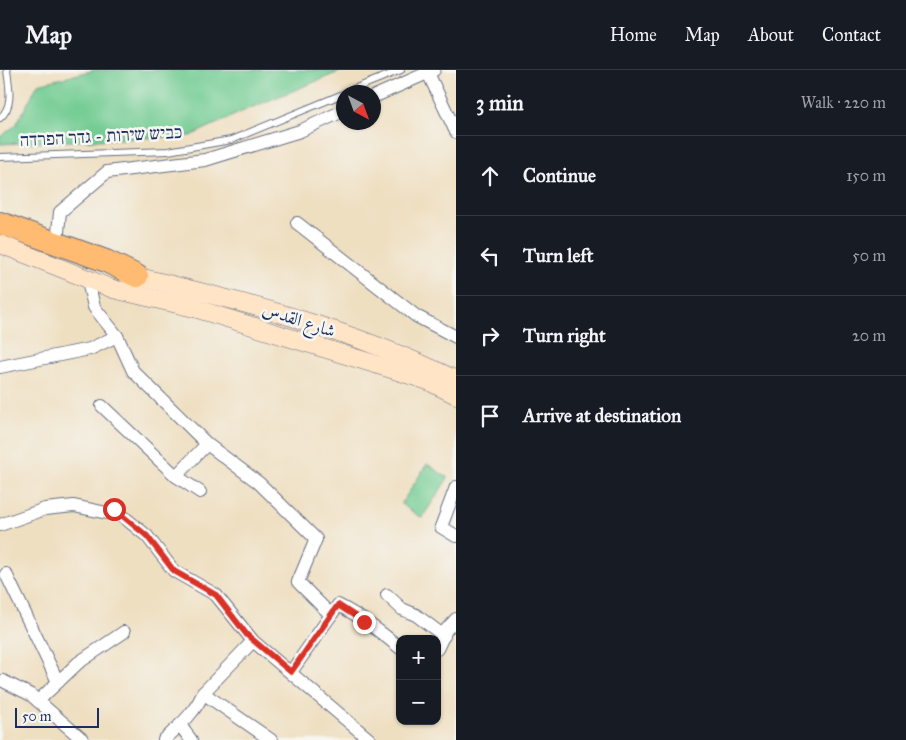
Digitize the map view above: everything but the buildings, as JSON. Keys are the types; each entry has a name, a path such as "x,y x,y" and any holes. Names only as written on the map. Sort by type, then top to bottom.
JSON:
{"highway":[{"path":"0,222 106,261 127,274"}],"main road":[{"name":"شارع القدس","path":"0,232 41,249 127,274 236,300 377,346 456,380"},
{"name":"شارع القدس","path":"0,244 88,281 113,289 194,308 403,373 456,395"}],"street":[{"path":"381,94 431,71 456,132"},
{"path":"55,241 60,212 107,172 205,160 300,131 336,115"},
{"path":"297,223 416,316 456,337"},
{"path":"113,289 127,274"},
{"path":"88,281 94,307 117,336 133,371 206,444 259,483 316,539 298,582 331,616"},
{"path":"0,367 90,349 117,336"},
{"path":"102,406 176,476 200,492"},
{"path":"176,476 206,444"},
{"path":"456,487 442,527 456,536"},
{"path":"0,525 45,508 74,506 107,513 114,509 147,536 174,571 216,595 253,641 370,740"},
{"path":"6,574 58,682"},
{"path":"387,595 402,610 416,615 444,636"},
{"path":"291,672 338,605 375,627 396,645"},
{"path":"441,642 456,619"},
{"path":"38,700 78,663 124,632"},
{"path":"164,740 180,725 200,701 203,693 253,641"},
{"path":"1,682 38,700 83,740"},
{"path":"203,693 271,740"},
{"path":"180,725 191,740"}],"lane":[{"path":"0,118 8,107 10,97 7,70"},
{"name":"כביש שירות - גדר הפרדה","path":"364,85 401,70"},
{"name":"כביש שירות - גדר הפרדה","path":"0,156 168,151 231,140 336,97"},
{"path":"0,215 55,241"}],"green space":[{"path":"95,70 344,70 248,109 190,136 0,144 0,137 16,125 38,84"},
{"path":"427,464 448,478 422,518 401,504"}],"route":[{"path":"114,509 147,536 174,571 216,595 247,635 291,672 338,605 364,622"}]}
